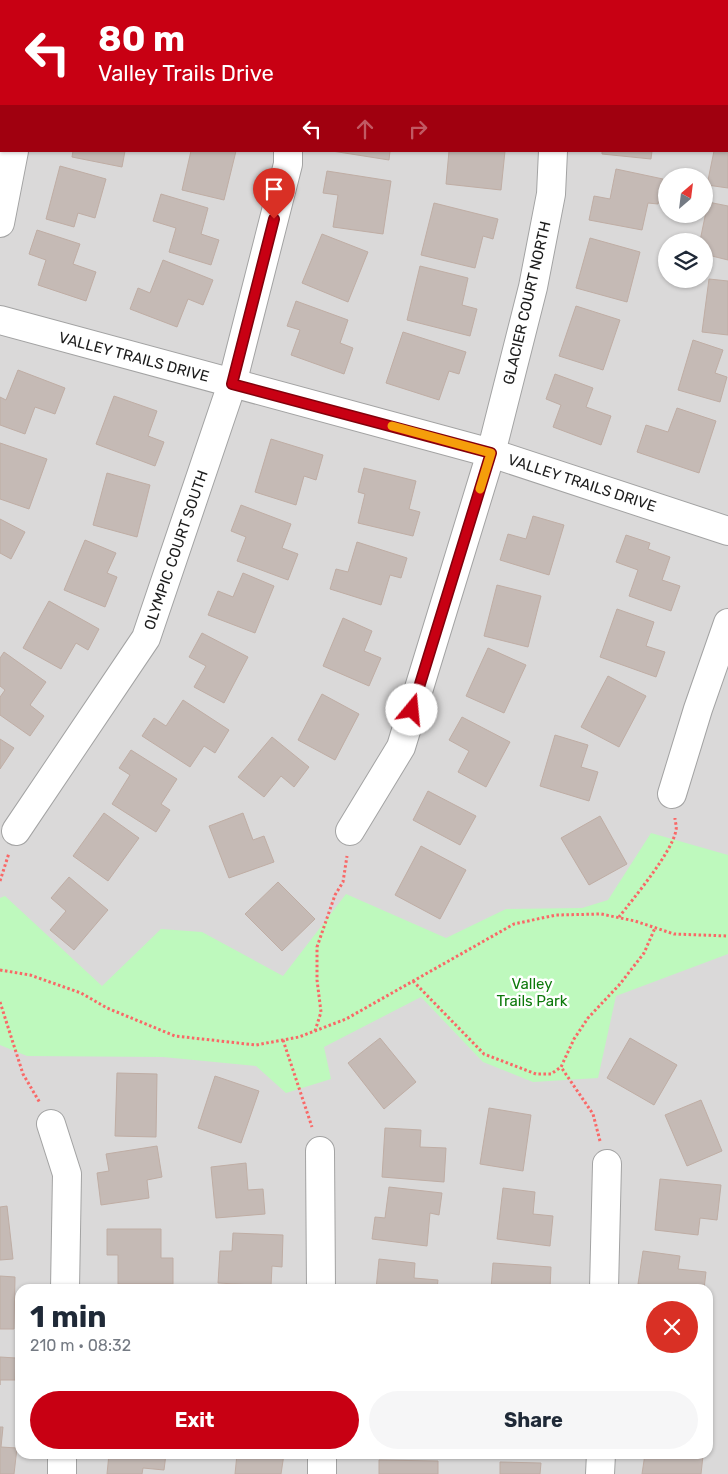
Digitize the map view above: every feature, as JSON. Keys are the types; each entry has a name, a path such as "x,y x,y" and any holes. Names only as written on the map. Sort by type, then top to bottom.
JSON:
{"street":[{"path":"0,222 14,152"},
{"name":"OLYMPIC COURT SOUTH","path":"16,831 146,638 232,384 288,164 288,152"},
{"name":"GLACIER COURT NORTH","path":"350,831 401,747 491,453 534,287 550,194 553,152"},
{"name":"VALLEY TRAILS DRIVE","path":"0,320 491,453 728,531"},
{"path":"672,794 728,623"},
{"path":"51,1124 67,1174 65,1284"},
{"path":"320,1151 321,1284"},
{"path":"604,1284 607,1164"},
{"path":"62,1459 62,1474"},
{"path":"322,1459 322,1474"},
{"path":"600,1474 601,1459"}],"path":[{"path":"619,918 659,864 676,830 672,794"},
{"path":"314,1031 321,1012 317,980 316,947 335,895 343,882 350,831"},
{"path":"0,970 30,975 81,993 107,1008 175,1036 256,1045 299,1037 346,1019 514,924 556,915 601,914 674,934 728,936"},
{"path":"413,981 484,1054 536,1074 551,1074 561,1067 574,1039 588,1018 620,984 644,953 655,928"},
{"path":"0,1002 23,1074 51,1124"},
{"path":"282,1040 320,1151"},
{"path":"561,1067 593,1114 607,1164"}],"shaded area":[{"path":"0,152 728,152 728,1474 0,1474"}],"green space":[{"name":"Valley Trails Park","path":"651,833 728,855 728,954 616,996 598,1078 533,1082 483,1062 421,997 324,1047 331,1079 286,1093 256,1066 163,1057 27,1056 0,1045 0,898 5,896 102,986 161,929 202,932 283,976 346,894 446,938 506,909 582,908 608,900"}],"building":[{"path":"73,152 125,152 122,167 72,157"},
{"path":"191,152 236,152 224,200 182,190"},
{"path":"338,152 390,152 389,160"},
{"path":"449,152 505,152 501,190 446,184"},
{"path":"602,152 652,152 651,159 602,154"},
{"path":"714,152 728,152 728,188 713,186 713,168 710,168"},
{"path":"60,166 106,179 95,218 78,213 74,227 46,219"},
{"path":"616,169 658,178 658,204 648,203 642,230 589,220 594,196 610,199"},
{"path":"327,171 391,181 383,234 333,227 338,195 323,193"},
{"path":"161,194 208,208 201,234 219,240 211,265 169,252 176,228 153,221"},
{"path":"434,203 498,219 493,239 483,236 475,268 421,255"},
{"path":"713,203 728,206 728,260 713,256 713,233 702,233 704,223 713,223"},
{"path":"37,230 80,244 73,264 96,272 86,301 38,285 46,260 29,254"},
{"path":"322,234 368,252 348,302 302,283"},
{"path":"590,238 640,252 627,302 576,288"},
{"path":"163,260 213,280 203,305 188,299 177,327 130,309 138,288 150,293"},
{"path":"420,266 468,278 462,305 477,309 470,336 407,320"},
{"path":"713,279 728,281 728,335 702,332 708,288 713,288"},
{"path":"296,301 348,320 340,343 353,348 344,374 291,355 300,330 287,326"},
{"path":"576,306 620,320 603,370 559,356"},
{"path":"403,332 466,352 459,374 449,371 439,400 386,383"},
{"path":"693,340 723,350 715,373 727,377 720,402 678,390"},
{"path":"18,370 65,388 55,414 35,407 25,434 0,425 0,397 6,400"},
{"path":"555,374 593,388 586,407 611,416 601,445 553,427 561,405 546,399"},
{"path":"114,396 157,411 148,436 164,442 155,466 96,444"},
{"path":"677,408 716,421 699,473 637,452 646,425 668,432"},
{"path":"271,439 323,455 316,480 304,476 296,505 255,492"},
{"path":"0,443 47,459 29,509 0,499"},
{"path":"364,468 416,481 409,509 420,512 413,536 358,523 365,494 358,492"},
{"path":"107,473 150,485 137,537 93,525"},
{"path":"241,505 291,524 282,548 298,554 288,580 237,561 246,537 231,531"},
{"path":"533,516 564,525 549,575 500,560 508,534 526,539"},
{"path":"0,519 25,532 11,559 0,553"},
{"path":"626,535 650,543 648,549 670,557 662,580 680,586 671,611 629,596 638,570 616,562"},
{"path":"85,540 116,553 107,573 117,577 105,607 64,590"},
{"path":"357,542 407,558 401,578 390,575 381,605 330,589 336,569 348,572"},
{"path":"243,573 274,586 255,633 208,615 218,591 233,597"},
{"path":"497,585 541,596 528,647 484,636"},
{"path":"49,601 99,629 88,650 76,643 61,669 23,648"},
{"path":"617,609 654,622 646,646 665,652 656,677 600,657"},
{"path":"343,618 372,631 364,651 381,658 369,686 323,666"},
{"path":"202,633 248,657 224,703 194,687 206,666 189,657"},
{"path":"488,648 526,665 504,713 466,696"},
{"path":"4,652 46,682 30,705 44,716 30,736 0,715 0,697 5,690 0,686 0,658"},
{"path":"608,676 646,696 619,747 581,727"},
{"path":"322,694 359,714 335,760 298,740"},
{"path":"183,700 229,730 215,753 204,746 190,767 142,736 154,718 166,726"},
{"path":"462,717 510,742 486,787 458,772 469,751 449,740"},
{"path":"555,735 588,745 581,767 598,772 589,801 540,786"},
{"path":"272,737 309,767 294,787 281,776 264,797 238,777"},
{"path":"0,739 14,748 0,769"},
{"path":"131,750 177,779 161,804 170,810 156,832 112,804 130,775 119,768"},
{"path":"428,791 476,816 460,845 413,820"},
{"path":"104,813 139,838 108,881 73,856"},
{"path":"243,813 253,840 264,836 274,862 229,878 209,826"},
{"path":"600,816 627,864 589,885 561,838"},
{"path":"421,846 466,870 440,919 395,895"},
{"path":"69,877 108,910 74,950 50,930 66,911 51,898"},
{"path":"278,882 315,919 282,951 245,914"},
{"path":"380,1038 416,1082 384,1109 348,1063"},
{"path":"630,1038 677,1065 654,1105 607,1078"},
{"path":"117,1073 157,1074 156,1137 115,1136"},
{"path":"215,1076 259,1091 241,1143 198,1128"},
{"path":"701,1100 722,1151 687,1166 665,1115"},
{"path":"489,1108 531,1115 523,1171 480,1164"},
{"path":"385,1128 421,1130 420,1147 446,1148 444,1182 382,1177"},
{"path":"157,1146 162,1177 147,1180 149,1198 101,1205 97,1173 109,1171 106,1154"},
{"path":"246,1163 248,1190 263,1189 265,1214 216,1218 211,1167"},
{"path":"660,1179 721,1185 717,1220 700,1218 698,1235 655,1230"},
{"path":"389,1187 442,1193 439,1215 430,1213 427,1246 372,1239 375,1217 385,1218"},
{"path":"503,1188 535,1192 533,1214 553,1216 550,1246 497,1239"},
{"path":"7,1206 13,1259 0,1260 0,1207"},
{"path":"107,1229 161,1229 161,1258 173,1258 173,1284 118,1284 118,1255 107,1255"},
{"path":"233,1233 283,1235 282,1267 272,1266 271,1284 218,1283 220,1251 232,1251"},
{"path":"643,1251 680,1256 678,1269 706,1272 705,1284 638,1284"},
{"path":"379,1259 415,1263 414,1278 438,1280 438,1284 376,1284"},
{"path":"493,1263 551,1267 550,1284 491,1284"},
{"path":"0,1276 15,1277 14,1329 0,1329"},
{"path":"0,1357 15,1358 15,1380 0,1380"},
{"path":"0,1427 3,1427 1,1447 15,1448 16,1459 14,1474 0,1474"},
{"path":"108,1459 165,1459 164,1470 143,1468 142,1474 107,1474"},
{"path":"236,1459 283,1459 281,1474 235,1474"},
{"path":"644,1459 703,1459 701,1474 642,1474"},
{"path":"379,1460 438,1461 438,1474 379,1474"},
{"path":"500,1462 541,1463 540,1474 500,1474"}],"slow traffic":[{"path":"392,426 491,453 480,489"}],"route":[{"path":"274,219 232,384 491,453 412,710"}]}
